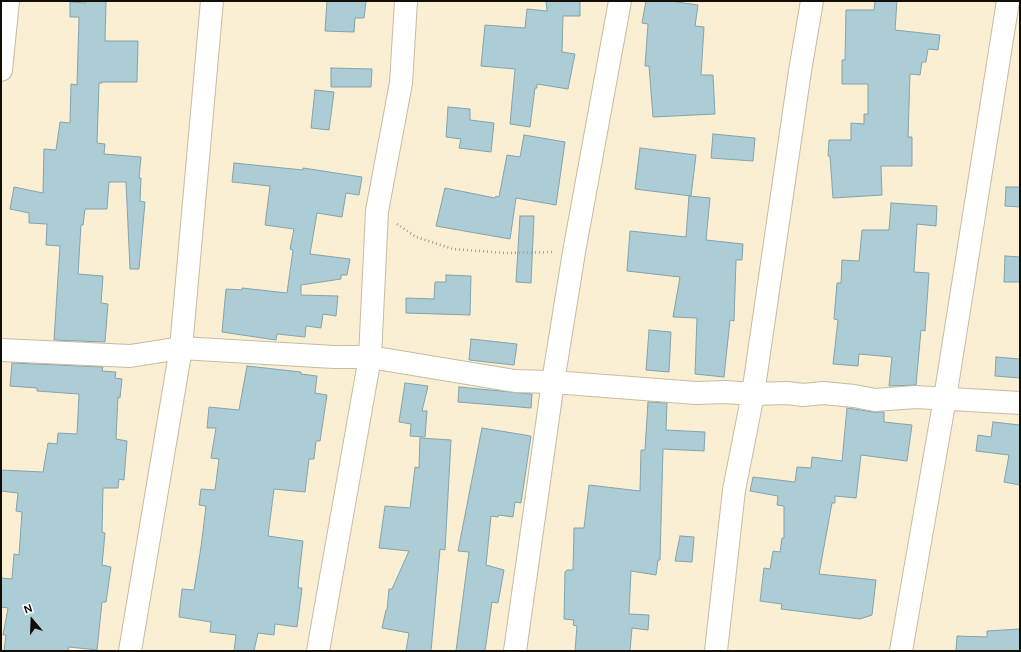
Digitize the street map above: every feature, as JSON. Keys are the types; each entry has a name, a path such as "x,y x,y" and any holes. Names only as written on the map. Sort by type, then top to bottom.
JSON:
{"street":[{"path":"1,70 8,1"},
{"path":"130,651 181,348 212,1"},
{"path":"318,651 370,357 377,211 401,83 406,1"},
{"path":"515,651 553,382 574,252 620,1"},
{"path":"716,651 734,490 753,394 797,87 812,1"},
{"path":"902,651 945,398 1008,1"},
{"path":"1,350 130,356 181,348 334,357 370,357 515,381 553,382 696,393 788,393 803,395 823,393 875,400 916,397 1020,403"}],"path":[{"path":"377,211 416,237 453,249 505,253 574,252"}],"building":[{"path":"86,1 106,1 105,41 138,41 137,82 99,83 97,143 105,144 104,154 141,157 139,178 141,178 140,201 145,202 139,269 130,269 126,182 109,182 107,209 85,209 83,225 81,225 78,274 103,276 101,303 108,304 105,342 54,340 60,246 46,245 47,224 29,223 29,213 10,209 14,187 43,193 44,149 56,150 60,122 70,123 71,84 77,85 79,17 70,17 70,2 86,3"},
{"path":"327,1 366,1 364,18 355,18 354,32 325,31"},
{"path":"546,1 580,1 580,16 563,16 562,52 575,54 568,89 537,84 537,88 535,88 530,127 510,124 515,69 481,66 485,25 525,28 527,9 547,11"},
{"path":"646,1 670,1 698,5 695,26 704,27 701,75 713,75 715,114 653,117 649,66 645,66 648,24 642,23"},
{"path":"875,1 897,1 895,30 940,35 938,50 928,49 926,62 922,62 920,75 910,74 908,137 912,137 912,166 881,166 882,195 833,198 830,156 828,156 829,140 851,140 851,123 864,124 864,114 868,114 868,84 842,84 842,60 845,60 846,10 874,10"},
{"path":"331,68 372,69 371,87 331,87"},
{"path":"315,90 334,92 329,130 311,128"},
{"path":"448,107 470,109 470,120 494,123 491,152 459,148 461,139 446,137"},
{"path":"713,134 755,138 753,161 711,158"},
{"path":"524,135 565,142 556,205 516,198 510,239 436,226 445,188 495,198 496,196 499,197 507,155 520,157"},
{"path":"640,148 696,155 691,196 635,189"},
{"path":"234,163 303,170 303,168 362,177 359,195 346,193 342,217 317,213 310,254 350,259 347,275 341,275 341,279 301,285 301,295 338,296 336,316 323,314 321,328 306,326 305,337 277,334 276,340 222,332 226,289 242,290 242,288 287,293 293,250 290,249 294,229 265,225 270,186 232,182"},
{"path":"1006,187 1020,187 1020,207 1005,206"},
{"path":"689,196 710,198 706,240 743,244 742,260 736,260 734,321 730,320 724,377 695,374 697,318 673,317 680,277 627,271 630,231 686,237"},
{"path":"891,203 937,206 936,226 917,224 914,272 929,273 925,331 921,330 916,385 889,386 892,357 859,354 858,366 833,364 838,320 834,319 837,283 841,283 842,260 859,261 862,230 889,230"},
{"path":"520,216 534,216 531,283 516,282"},
{"path":"1005,256 1020,257 1020,282 1004,282"},
{"path":"446,275 471,276 470,315 406,313 406,298 434,299 435,282 446,282"},
{"path":"649,330 671,332 669,372 646,370"},
{"path":"471,339 517,344 514,365 469,360"},
{"path":"996,357 1020,359 1020,378 995,376"},
{"path":"12,363 103,367 102,371 116,372 115,378 122,379 120,398 118,397 116,439 127,441 124,480 119,479 118,488 103,488 102,532 105,533 102,565 111,567 106,602 102,602 97,650 69,647 68,651 4,651 6,635 3,635 8,608 1,607 1,578 12,579 14,554 19,555 22,512 16,511 18,493 1,491 1,470 43,472 48,443 57,444 58,433 77,434 79,394 37,391 37,388 10,386"},
{"path":"247,366 301,372 301,374 317,376 315,393 327,395 320,441 316,441 314,459 309,459 305,492 274,489 268,536 303,541 298,588 302,588 297,627 275,624 274,635 258,633 254,651 234,651 236,635 210,632 211,622 179,617 182,589 194,590 206,506 199,505 201,489 215,490 219,459 211,458 216,428 207,428 209,407 239,410"},
{"path":"405,383 428,386 422,411 427,411 425,437 410,436 411,424 399,422"},
{"path":"459,387 532,394 531,408 458,402"},
{"path":"648,402 667,403 666,430 705,432 704,451 663,449 660,560 658,560 656,575 631,571 629,614 649,615 648,630 632,628 630,651 575,651 577,626 573,625 574,620 564,619 565,572 567,570 573,570 574,528 584,528 589,485 640,491 641,450 645,450"},
{"path":"847,408 884,412 884,422 912,425 907,461 861,455 856,498 835,496 835,503 832,503 819,574 876,580 872,615 860,619 781,609 782,604 760,601 764,568 770,569 773,551 780,552 782,538 784,538 784,506 777,505 778,496 750,491 753,477 795,482 797,467 811,468 812,457 842,461"},
{"path":"993,422 1020,425 1020,485 1004,482 1009,455 976,451 978,435 991,437"},
{"path":"482,428 531,436 521,503 515,502 513,517 499,515 498,517 491,516 486,565 504,570 498,603 492,602 485,651 456,651 469,552 458,551"},
{"path":"420,438 451,440 445,550 440,549 431,651 406,651 409,633 382,628 387,610 389,589 392,589 409,551 379,548 385,506 410,508 415,467 419,468"},
{"path":"680,536 694,537 692,562 675,561"},
{"path":"1020,629 1020,651 956,651 957,636 987,637 987,631"}]}
